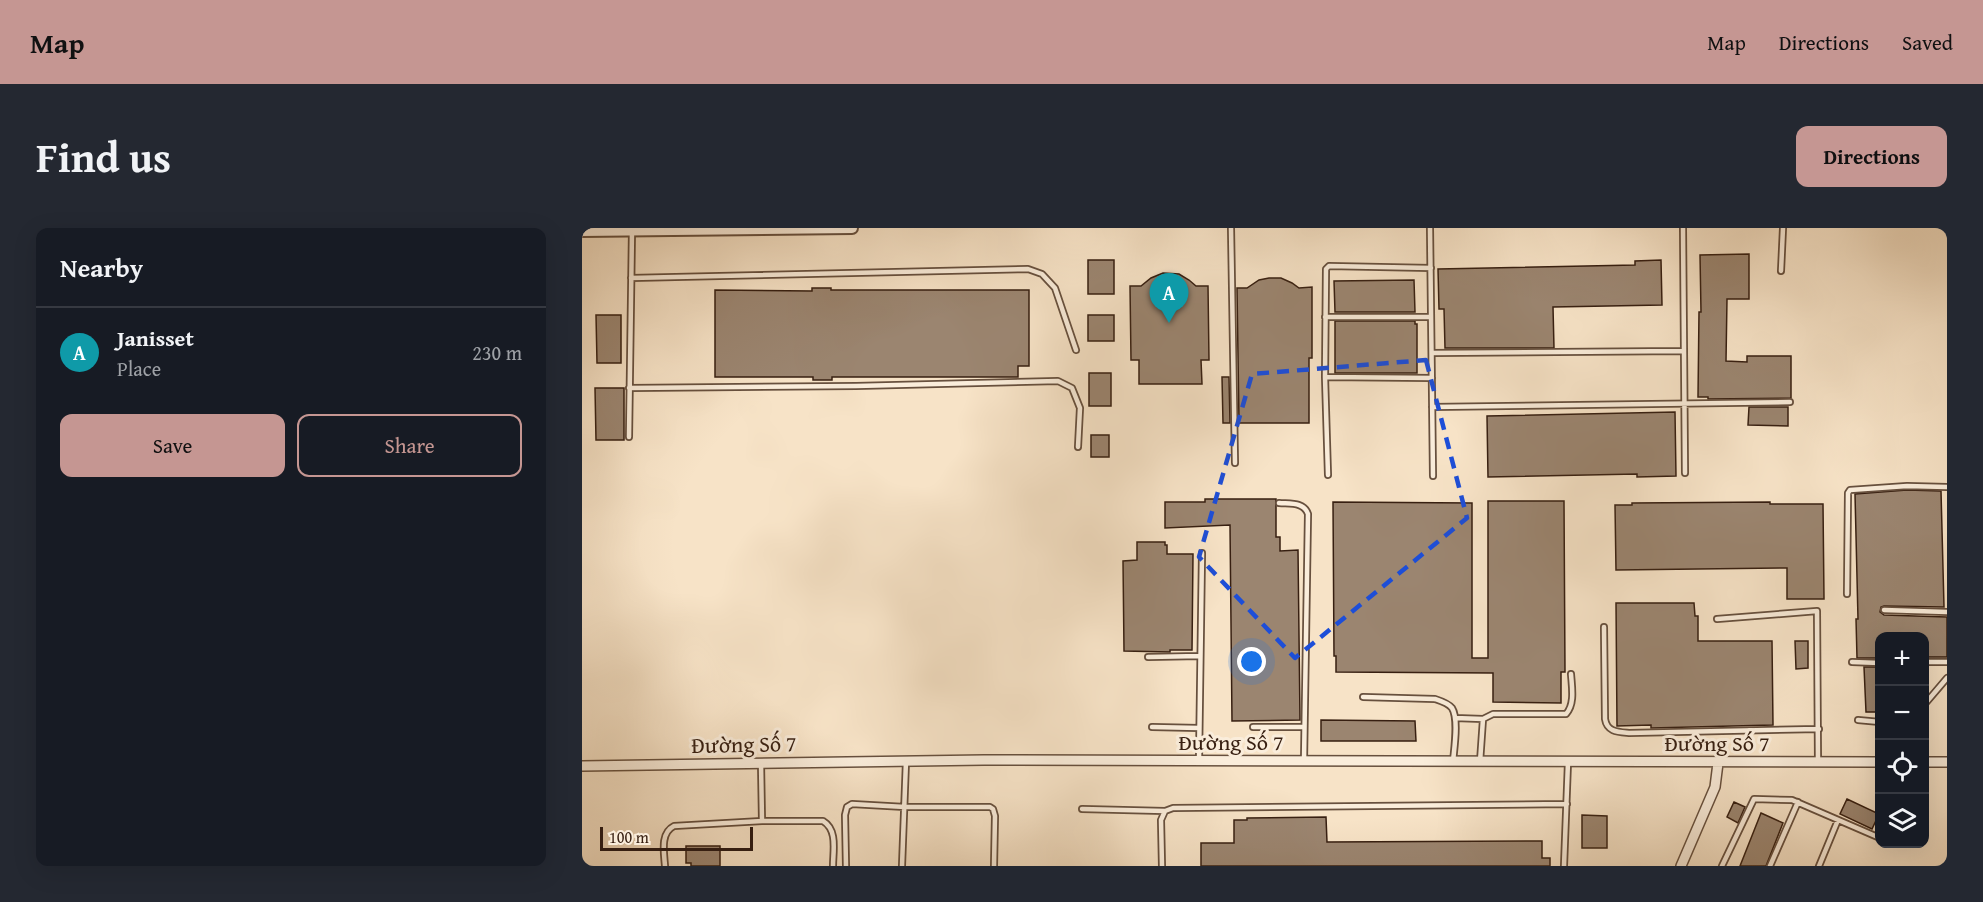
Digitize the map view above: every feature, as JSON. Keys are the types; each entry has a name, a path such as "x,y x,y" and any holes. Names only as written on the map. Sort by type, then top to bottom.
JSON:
{"street":[{"path":"582,231 852,228"},
{"name":"Đường Số 7","path":"582,766 906,761 1875,762"},
{"path":"1929,762 1947,762"},
{"path":"1682,866 1715,787 1718,763"}],"lane":[{"path":"1231,228 1235,463"},
{"path":"1430,228 1433,476"},
{"path":"1683,228 1685,473"},
{"path":"1781,271 1783,228"},
{"path":"629,436 632,230"},
{"path":"1328,475 1325,273 1329,266 1431,268"},
{"path":"631,278 1028,269 1042,274 1055,288 1076,350"},
{"path":"1325,317 1431,317"},
{"path":"1432,353 1684,351"},
{"path":"1325,377 1432,378"},
{"path":"629,388 1058,381 1072,388 1080,408 1078,447"},
{"path":"1432,407 1790,402"},
{"path":"1847,594 1848,493 1850,490 1907,486 1947,487"},
{"path":"1279,503 1302,505 1308,514 1304,761"},
{"path":"1199,761 1202,553"},
{"path":"1884,610 1947,612"},
{"path":"1718,619 1817,611 1818,762"},
{"path":"1604,627 1605,719 1610,729 1629,733 1819,729"},
{"path":"1148,657 1200,656"},
{"path":"1852,662 1875,663"},
{"path":"1929,662 1947,662"},
{"path":"1455,718 1483,719 1493,714 1566,714 1570,709 1572,699 1571,674"},
{"path":"1929,699 1947,678"},
{"path":"1363,697 1435,699 1452,707 1455,718 1453,762"},
{"path":"1480,762 1483,719"},
{"path":"1857,720 1875,722"},
{"path":"1152,726 1199,728"},
{"path":"1253,727 1304,727"},
{"path":"902,866 906,761"},
{"path":"1564,866 1568,762"},
{"path":"761,763 762,822"},
{"path":"1722,866 1754,799 1792,800 1875,836"},
{"path":"1770,866 1798,802"},
{"path":"846,866 845,815 847,807 852,804 993,809 995,816 994,866"},
{"path":"1082,809 1165,811 1173,808 1567,804"},
{"path":"1162,866 1161,820 1165,811"},
{"path":"1819,866 1838,820"},
{"path":"664,866 665,835 674,826 823,821 830,825 833,831 833,866"}],"highlighted area":[{"path":"1426,360 1467,518 1295,658 1199,557 1252,374"}],"building":[{"path":"1749,254 1749,299 1727,299 1726,361 1747,362 1747,356 1791,356 1791,398 1708,399 1708,397 1698,397 1699,312 1701,312 1700,255"},
{"path":"1088,260 1114,260 1114,294 1088,294"},
{"path":"1661,260 1662,305 1553,307 1554,348 1445,348 1444,309 1439,309 1438,269 1635,265 1635,261"},
{"path":"1163,273 1179,274 1196,286 1208,286 1209,360 1201,360 1202,384 1139,384 1139,360 1131,360 1130,286 1141,286 1151,278"},
{"path":"1281,278 1299,288 1312,287 1309,423 1239,423 1237,288 1247,288 1259,280"},
{"path":"1414,280 1415,312 1335,312 1334,281"},
{"path":"812,288 831,288 831,290 1029,290 1029,366 1018,366 1018,377 832,377 832,380 813,380 813,377 715,377 715,290 812,291"},
{"path":"596,315 621,315 621,363 597,363"},
{"path":"1088,315 1114,315 1114,341 1088,341"},
{"path":"1335,321 1415,321 1417,324 1417,373 1335,373"},
{"path":"1089,373 1111,373 1111,406 1089,406"},
{"path":"1222,377 1229,377 1230,423 1223,423"},
{"path":"595,388 624,388 624,440 596,440"},
{"path":"1749,407 1788,407 1788,426 1748,425"},
{"path":"1675,412 1676,476 1637,477 1637,474 1488,477 1487,416"},
{"path":"1091,435 1109,435 1109,457 1091,457"},
{"path":"1907,490 1941,491 1944,607 1884,606 1881,607 1880,612 1884,615 1947,617 1947,657 1929,657 1929,632 1875,632 1875,658 1857,658 1855,494"},
{"path":"1205,499 1276,499 1276,537 1280,537 1280,551 1298,550 1300,720 1232,721 1230,525 1165,528 1165,502 1205,502"},
{"path":"1488,501 1564,501 1565,672 1561,672 1561,703 1493,702 1493,673 1336,672 1333,502 1472,503 1472,658 1488,658"},
{"path":"1770,502 1770,504 1823,504 1824,599 1787,599 1787,568 1616,570 1615,505"},
{"path":"1137,542 1165,542 1167,554 1193,554 1192,650 1124,651 1123,561 1137,560"},
{"path":"1616,603 1694,603 1695,616 1698,616 1698,641 1772,641 1773,725 1651,728 1651,725 1617,726"},
{"path":"1795,641 1808,641 1808,668 1796,669"},
{"path":"1864,667 1875,667 1875,712 1866,712"},
{"path":"1321,720 1415,721 1416,741 1321,741"},
{"path":"1847,799 1875,812 1875,823 1872,829 1840,814"},
{"path":"1734,802 1745,807 1738,823 1727,817"},
{"path":"1761,813 1783,823 1766,866 1740,866"},
{"path":"1582,815 1607,816 1607,848 1582,848"},
{"path":"1326,817 1327,842 1542,841 1542,858 1550,858 1550,866 1201,866 1201,843 1234,843 1234,820"},
{"path":"686,846 720,846 720,866 691,866 691,863 686,863"}],"place":[{"name":"Janisset","path":"1169,323"}]}
